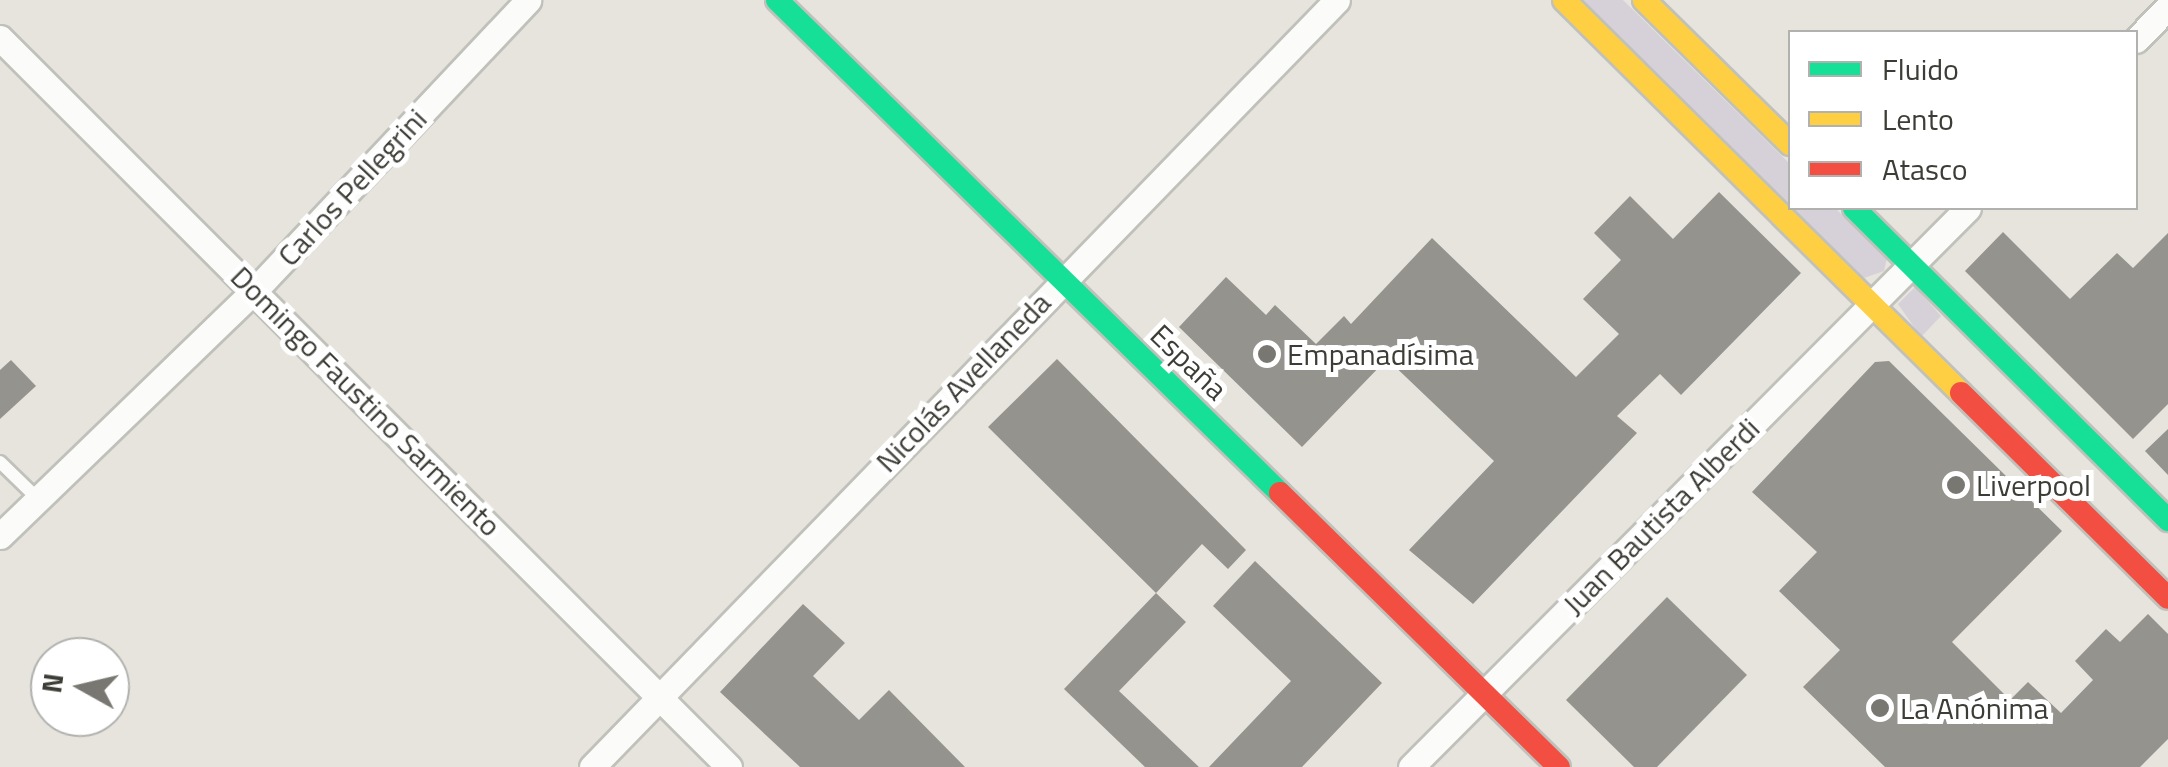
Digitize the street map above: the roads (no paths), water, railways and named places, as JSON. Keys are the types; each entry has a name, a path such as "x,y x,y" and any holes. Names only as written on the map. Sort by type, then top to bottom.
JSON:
{"main road":[{"name":"España","path":"777,0 1559,767"},
{"path":"1564,0 2168,598"},
{"path":"1644,0 1788,142"},
{"path":"1856,210 2168,520"}],"street":[{"name":"Carlos Pellegrini","path":"0,536 256,290 528,0"},
{"name":"Nicolás Avellaneda","path":"592,767 1338,0"},
{"path":"2138,38 2168,7"},
{"name":"Domingo Faustino Sarmiento","path":"0,38 729,767"},
{"name":"Juan Bautista Alberdi","path":"1411,767 1966,210"}],"lane":[{"path":"0,462 38,499"}],"place":[{"name":"Empanadísima","path":"1267,354"},
{"name":"Liverpool","path":"1956,485"},
{"name":"La Anónima","path":"1880,708"}]}
